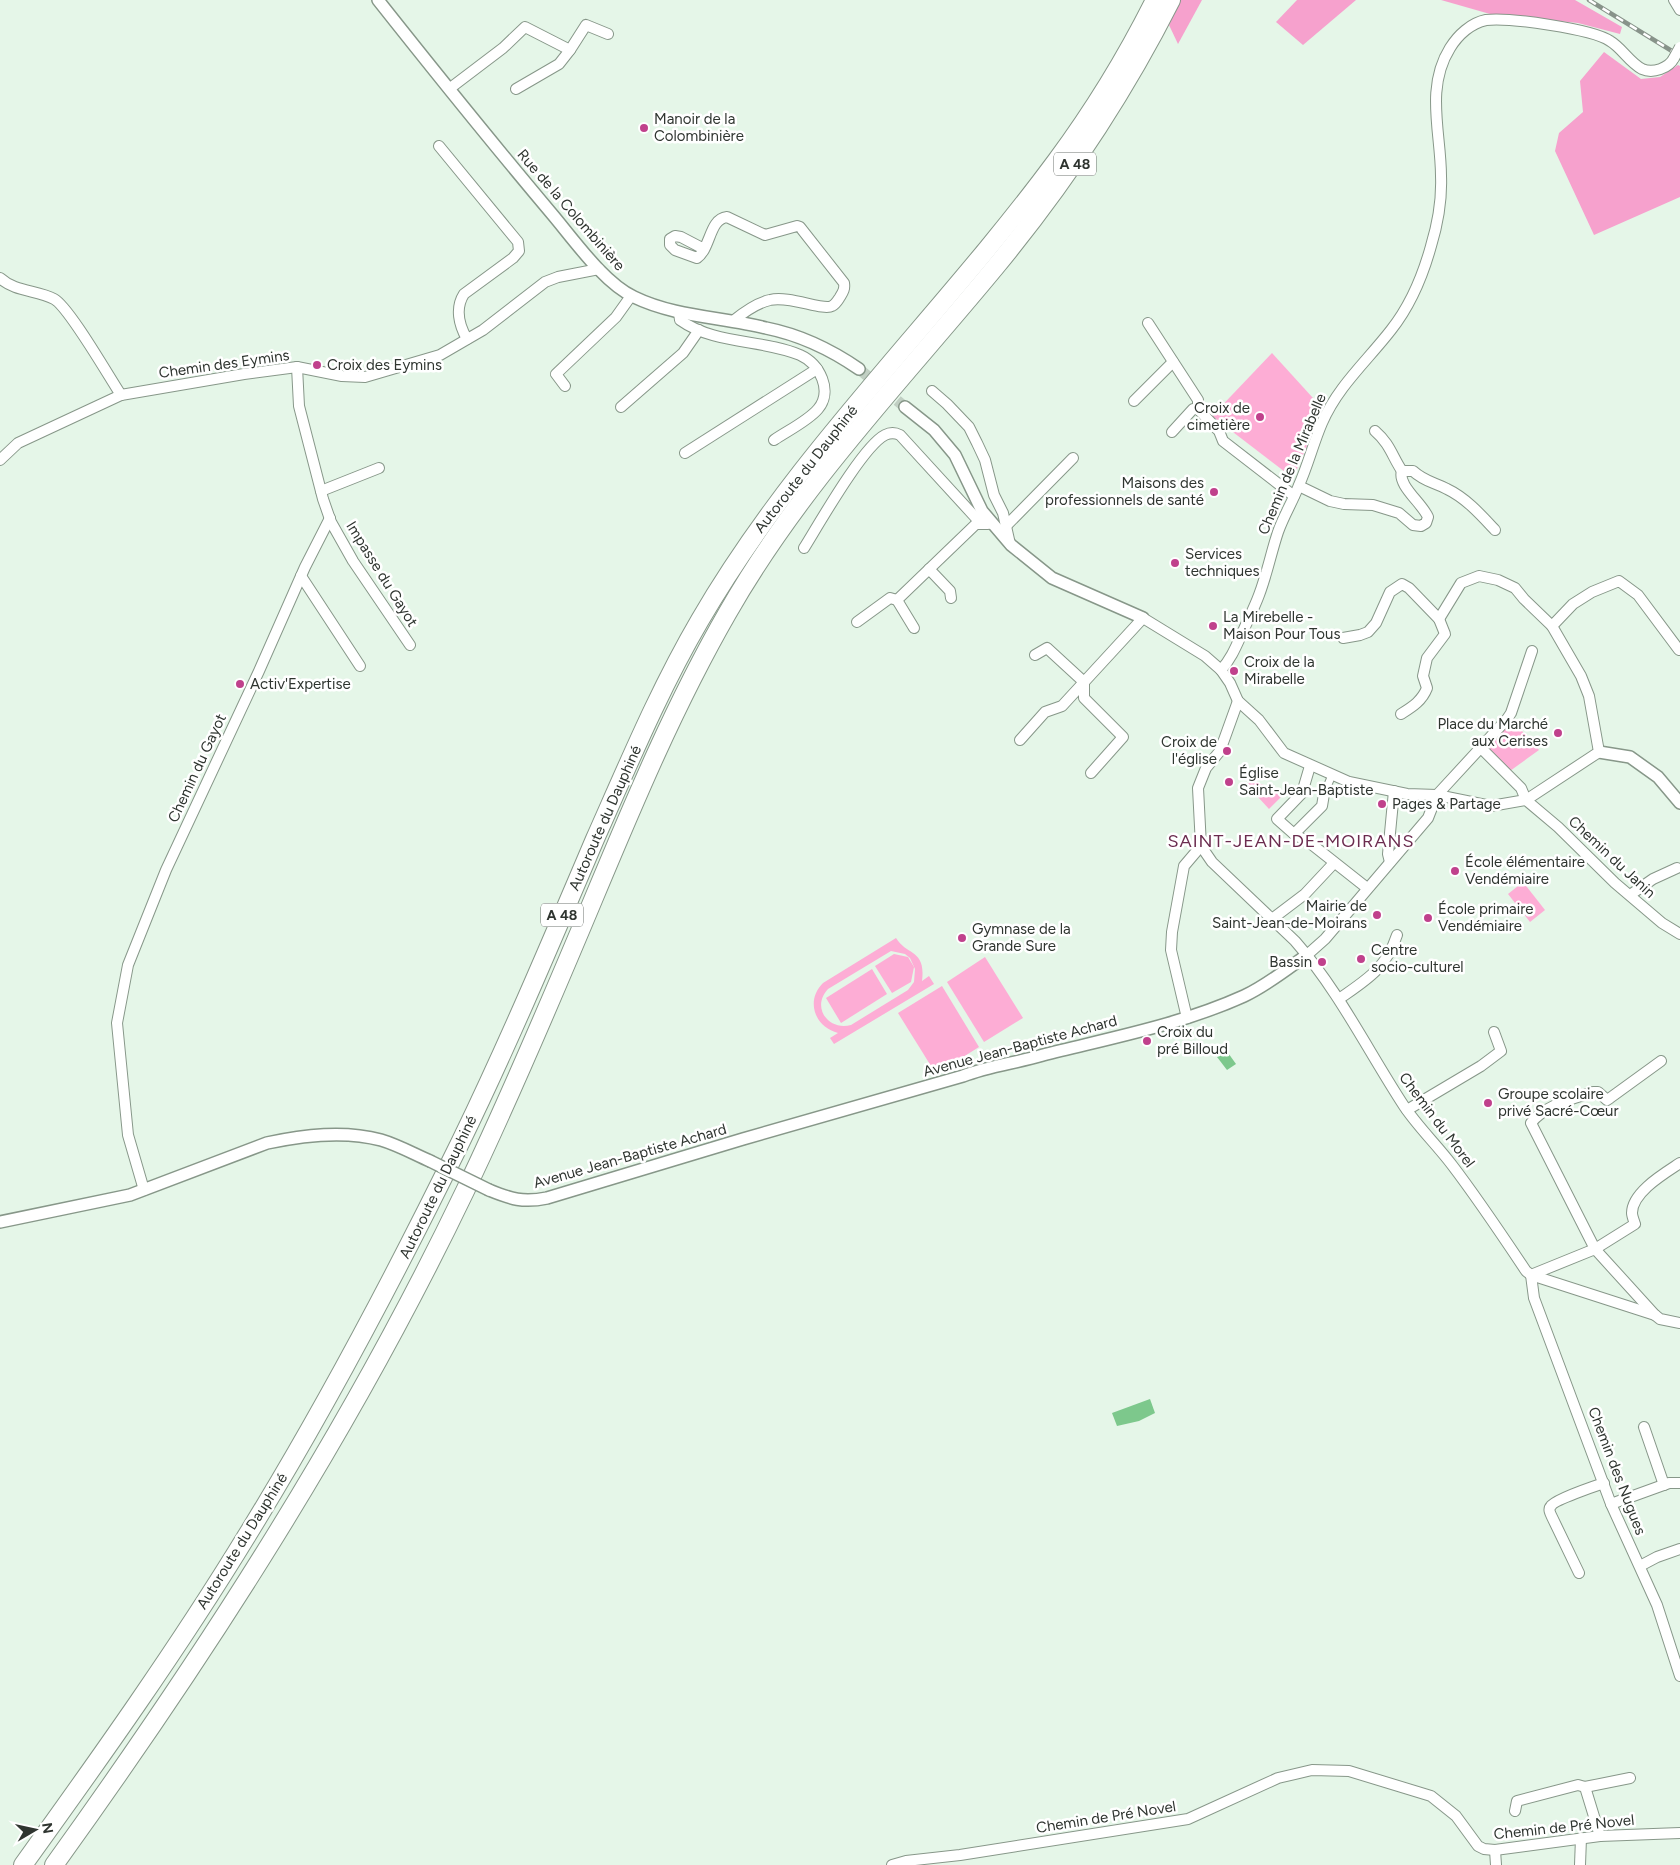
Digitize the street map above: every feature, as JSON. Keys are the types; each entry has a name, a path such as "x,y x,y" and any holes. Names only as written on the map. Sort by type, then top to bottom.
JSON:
{"highway":[{"name":"Autoroute du Dauphiné","path":"23,1865 117,1732 244,1541 356,1347 413,1240 476,1109 647,723 697,625 717,591 743,551 802,470 972,267 1060,156 1106,88 1155,0"},
{"name":"Autoroute du Dauphiné","path":"54,1865 143,1739 233,1604 286,1519 363,1388 464,1192 521,1068 662,740 689,682 732,603 760,559 814,484 1000,261 1064,178 1128,82 1171,0"}],"street":[{"name":"Rue de la Colombinière","path":"378,0 449,89 598,268 631,296 679,312 766,327 799,336 824,347 859,369"},
{"path":"1674,0 1680,10"},
{"name":"Chemin de la Mirabelle","path":"1221,670 1231,658 1259,594 1278,532 1299,486 1322,423 1336,397 1355,371 1391,330 1405,309 1420,279 1431,248 1441,198 1442,174 1435,94 1438,76 1450,47 1468,28 1486,20 1520,21 1589,32 1610,41 1642,69 1655,71 1672,62 1680,47"},
{"path":"516,89 559,64 586,25 608,34"},
{"path":"449,89 503,48 525,27 570,50"},
{"path":"439,146 518,242 519,251 513,258 464,294 459,302 463,332 467,339"},
{"path":"704,249 717,222 723,218 728,217 765,235 797,226 844,283 845,289 843,293 831,307 822,307 789,299 770,299 746,310 733,322"},
{"name":"Chemin des Eymins","path":"0,460 18,443 121,395 244,374 297,368 342,376 365,377 440,355 483,330 546,282 558,276 598,268"},
{"path":"0,278 4,282 25,292 55,299 71,317 121,395"},
{"path":"565,386 556,374 616,317 631,296"},
{"path":"679,312 680,320 688,326 718,337 802,356 817,369 824,386 819,408 774,440"},
{"path":"1148,323 1198,400 1198,409 1218,431 1224,441 1294,496"},
{"path":"621,407 684,353 699,330"},
{"path":"1134,401 1174,362"},
{"path":"297,368 300,406 321,491 330,518"},
{"path":"685,453 817,369"},
{"path":"932,391 968,427 985,460 994,495 1003,513 1011,545"},
{"path":"905,407 934,430 956,455 982,511 1011,545 1052,578 1143,618 1205,656 1221,670 1230,683 1238,701 1258,720 1284,753 1349,782 1407,794 1437,795 1491,806 1526,800 1599,752 1630,757 1658,776 1680,803"},
{"path":"1172,432 1193,409 1198,409"},
{"path":"1299,486 1330,501 1344,504 1373,505 1399,512 1413,525 1421,526 1426,523 1428,517 1425,510 1403,484 1402,471 1386,440 1375,431"},
{"path":"804,548 841,488 862,459 881,438 891,433 900,435 976,518 992,524"},
{"path":"1005,527 1073,458"},
{"path":"321,491 379,468"},
{"path":"1402,471 1413,471 1428,482 1456,494 1467,502 1495,530"},
{"name":"Chemin du Gayot","path":"144,1190 128,1135 116,1023 128,965 166,870 301,576 330,518"},
{"name":"Impasse du Gayot","path":"330,518 353,561 410,645"},
{"path":"897,600 976,524 992,524"},
{"path":"929,569 950,591 951,598"},
{"path":"301,576 360,666"},
{"path":"1439,619 1460,583 1479,576 1498,580 1515,588 1552,626 1581,676 1589,696 1599,752"},
{"path":"1552,626 1573,604 1592,592 1619,581 1638,595 1679,650"},
{"path":"1343,638 1368,632 1376,623 1390,592 1402,584 1416,594 1439,619 1445,634 1427,658 1422,676 1427,688 1424,695 1415,705 1400,714"},
{"path":"856,622 890,598 897,600 914,628"},
{"path":"1020,740 1045,712 1062,706 1143,618"},
{"path":"1035,655 1046,648 1084,682 1084,698 1123,737 1091,773"},
{"path":"1307,955 1325,939 1428,818 1437,795 1511,713 1532,651"},
{"path":"1187,1018 1172,950 1172,932 1184,866 1201,846 1198,788 1206,768 1220,751 1238,701"},
{"name":"Chemin du Janin","path":"1480,747 1521,788 1526,800 1662,923 1680,934"},
{"path":"1310,766 1302,793 1277,819 1294,834 1310,843 1367,888"},
{"path":"1294,834 1322,806 1324,794 1332,775"},
{"path":"1390,862 1388,854 1394,791"},
{"name":"Chemin du Morel","path":"1201,846 1212,862 1307,955 1339,999 1407,1110 1452,1164 1526,1271 1531,1275"},
{"path":"1272,919 1304,894 1334,863"},
{"path":"1630,895 1653,879 1678,868"},
{"path":"1339,999 1374,974 1386,960 1397,935"},
{"name":"Avenue Jean-Baptiste Achard","path":"0,1222 106,1201 144,1190 267,1143 308,1136 350,1134 367,1136 399,1146 489,1190 511,1198 533,1201 985,1068 1019,1062 1187,1018 1244,996 1307,955"},
{"path":"1407,1110 1481,1066 1501,1051 1494,1032"},
{"path":"1661,1060 1607,1100 1598,1092 1593,1092 1553,1106 1535,1118 1531,1124 1595,1249 1660,1320 1680,1323"},
{"path":"1531,1275 1595,1249 1635,1224 1632,1212 1639,1194 1658,1177 1680,1163"},
{"path":"1531,1275 1655,1315"},
{"name":"Chemin des Nugues","path":"1531,1275 1534,1298 1612,1504 1657,1605 1680,1676"},
{"path":"1644,1427 1664,1485"},
{"path":"1578,1573 1552,1517 1551,1505 1558,1500 1604,1483"},
{"path":"1612,1504 1664,1485 1680,1483"},
{"path":"1640,1566 1680,1549"},
{"name":"Chemin de Pré Novel","path":"892,1865 906,1861 960,1856 1188,1819 1278,1778 1312,1770 1349,1771 1431,1796 1456,1816 1478,1846 1484,1849 1495,1850 1600,1836 1680,1833"},
{"path":"1515,1811 1517,1801 1578,1785 1585,1788 1630,1778"},
{"path":"1585,1788 1600,1836"},
{"path":"1580,1865 1581,1838"},
{"path":"1495,1850 1496,1865"}],"shaded area":[{"path":"1180,0 1202,0 1178,44 1169,25"},
{"path":"1297,0 1356,0 1303,45 1276,22"},
{"path":"1441,0 1575,0 1622,27 1620,34 1578,23 1490,14"},
{"path":"1604,52 1641,79 1660,77 1678,65 1680,66 1680,197 1594,235 1555,151 1559,133 1583,112 1580,81"},
{"path":"1272,353 1323,409 1293,478 1212,416"},
{"path":"1513,717 1516,720 1514,722 1539,750 1510,771 1486,745"},
{"path":"1250,781 1275,788 1282,796 1269,809 1247,785"},
{"path":"1523,882 1545,910 1530,922 1508,894"},
{"path":"896,938 900,944 918,958 921,963 922,981 929,976 934,984 834,1044 830,1038 838,1033 823,1025 815,1012 815,998 823,983","holes":["891,951 905,954 910,958 915,969 914,982 908,990 851,1025 835,1024 824,1016 821,1003 828,989"]},
{"path":"894,954 908,957 914,967 911,982 892,993 875,966"},
{"path":"985,957 1023,1018 984,1042 947,982"},
{"path":"872,969 887,994 841,1023 826,998"},
{"path":"942,986 979,1047 936,1074 898,1013"},
{"path":"1226,1050 1236,1064 1227,1070 1217,1057"},
{"path":"1150,1399 1155,1413 1139,1421 1117,1426 1112,1413"}],"tunnel":[{"path":"859,369 905,407"}],"railway":[{"path":"1589,0 1680,56"}],"place":[{"name":"Manoir de la Colombinière","path":"644,128"},
{"name":"Croix des Eymins","path":"317,365"},
{"name":"Croix de cimetière","path":"1260,417"},
{"name":"Maisons des professionnels de santé","path":"1214,492"},
{"name":"Services techniques","path":"1175,563"},
{"name":"La Mirebelle - Maison Pour Tous","path":"1213,626"},
{"name":"Croix de la Mirabelle","path":"1234,671"},
{"name":"Activ'Expertise","path":"240,684"},
{"name":"Place du Marché aux Cerises","path":"1558,733"},
{"name":"Croix de l'église","path":"1227,751"},
{"name":"Église Saint-Jean-Baptiste","path":"1229,782"},
{"name":"Pages & Partage","path":"1382,804"},
{"name":"École élémentaire Vendémiaire","path":"1455,871"},
{"name":"Mairie de Saint-Jean-de-Moirans","path":"1377,915"},
{"name":"École primaire Vendémiaire","path":"1428,918"},
{"name":"Gymnase de la Grande Sure","path":"962,938"},
{"name":"Centre socio-culturel","path":"1361,959"},
{"name":"Bassin","path":"1322,962"},
{"name":"Croix du pré Billoud","path":"1147,1041"},
{"name":"Groupe scolaire privé Sacré-Cœur","path":"1488,1103"}],"district":[{"name":"SAINT-JEAN-DE-MOIRANS","path":"1291,841"}]}
